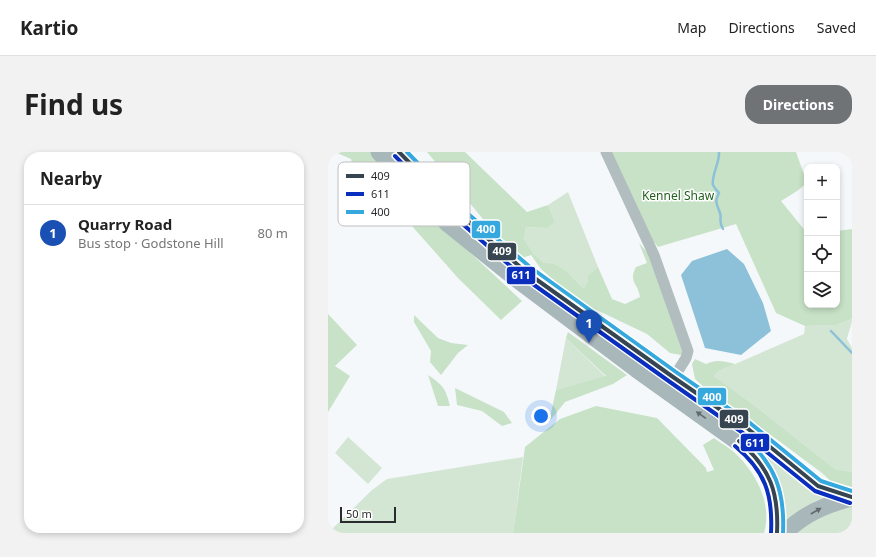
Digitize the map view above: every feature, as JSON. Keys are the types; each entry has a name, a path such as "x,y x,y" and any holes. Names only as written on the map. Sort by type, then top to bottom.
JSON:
{"highway":[{"path":"379,152 389,162"},
{"path":"399,152 409,162"},
{"path":"470,223 526,272 670,384 752,452 764,467 775,492 778,516 777,533"},
{"path":"450,226 515,278 670,384 747,428 818,486 852,497"},
{"path":"785,533 798,521 823,507 852,497"}],"street":[{"path":"606,152 654,255 688,351 686,358 670,384"}],"green space":[{"path":"335,152 373,152 382,162 352,162 351,159"},
{"path":"427,152 465,152 527,212 548,205 555,222 548,228 526,227 524,239 534,254 544,263 550,263 561,268 584,289 588,281 588,275 598,267 612,299 625,304 640,297 633,276 636,267 647,263 639,243 651,257 686,351 681,355 670,353 647,334 578,301 541,269 531,255 522,258 493,231 470,203 470,162 435,162"},
{"name":"Kennel Shaw","path":"611,152 796,152 804,175 804,185 781,201 804,229 804,308 840,308 840,231 852,229 852,319 836,325 805,326 776,313 736,224 658,247 649,236"},
{"path":"568,192 598,267 588,275 585,290 561,268 550,263 544,263 534,254 524,239 526,227 548,228 555,222 548,205"},
{"path":"412,226 442,226 522,301 501,320 458,278"},
{"path":"328,314 357,345 335,366 350,376 328,412"},
{"path":"414,315 438,338 451,343 468,345 458,353 441,375 430,362 431,351 414,322"},
{"path":"852,319 847,339 852,348 852,472 835,469 758,408 714,376 719,371 804,334 805,326 836,325"},
{"path":"568,332 627,375 613,384 565,402 549,422 556,390 606,376 566,338"},
{"path":"566,338 606,377 556,390"},
{"path":"695,359 706,364 713,361 720,361 735,364 719,371 714,376 758,408 835,469 852,472 852,487 835,485 822,473 779,441 733,408 716,398 695,379 692,364"},
{"path":"428,375 443,388 450,406 438,406"},
{"path":"455,388 504,412 512,423 502,426 482,411 457,405"},
{"path":"596,406 657,418 706,468 707,472 714,470 703,445 714,438 730,449 752,473 762,492 766,512 764,533 513,533 525,447 560,419"},
{"path":"707,409 839,498 783,529 783,499"},
{"path":"348,437 382,468 368,484 335,453"},
{"path":"523,457 513,533 328,533 372,490 387,479"},
{"path":"852,506 852,533 794,533 823,513"}],"water":[{"path":"727,249 744,264 763,303 771,331 741,355 705,348 681,275 692,261"}],"waterway":[{"path":"719,152 713,185 719,193 716,203 720,213 723,229"},
{"path":"831,331 852,353"}],"transit line":[{"name":"409","path":"399,152 409,162"},
{"name":"400","path":"407,152 417,162"},
{"name":"611","path":"395,156 401,162"},
{"name":"400","path":"470,215 530,267 676,372 750,423 821,481 852,491"},
{"name":"409","path":"470,223 526,272 747,428 818,486 852,497"},
{"name":"611","path":"465,226 523,277 743,433 815,491 850,503"},
{"name":"400","path":"743,436 763,457 776,479 782,504 783,533"},
{"name":"409","path":"739,441 758,461 770,482 776,505 777,533"},
{"name":"611","path":"735,446 754,465 765,484 770,506 771,533"}],"place":[{"name":"Quarry Road","path":"589,343"}]}
